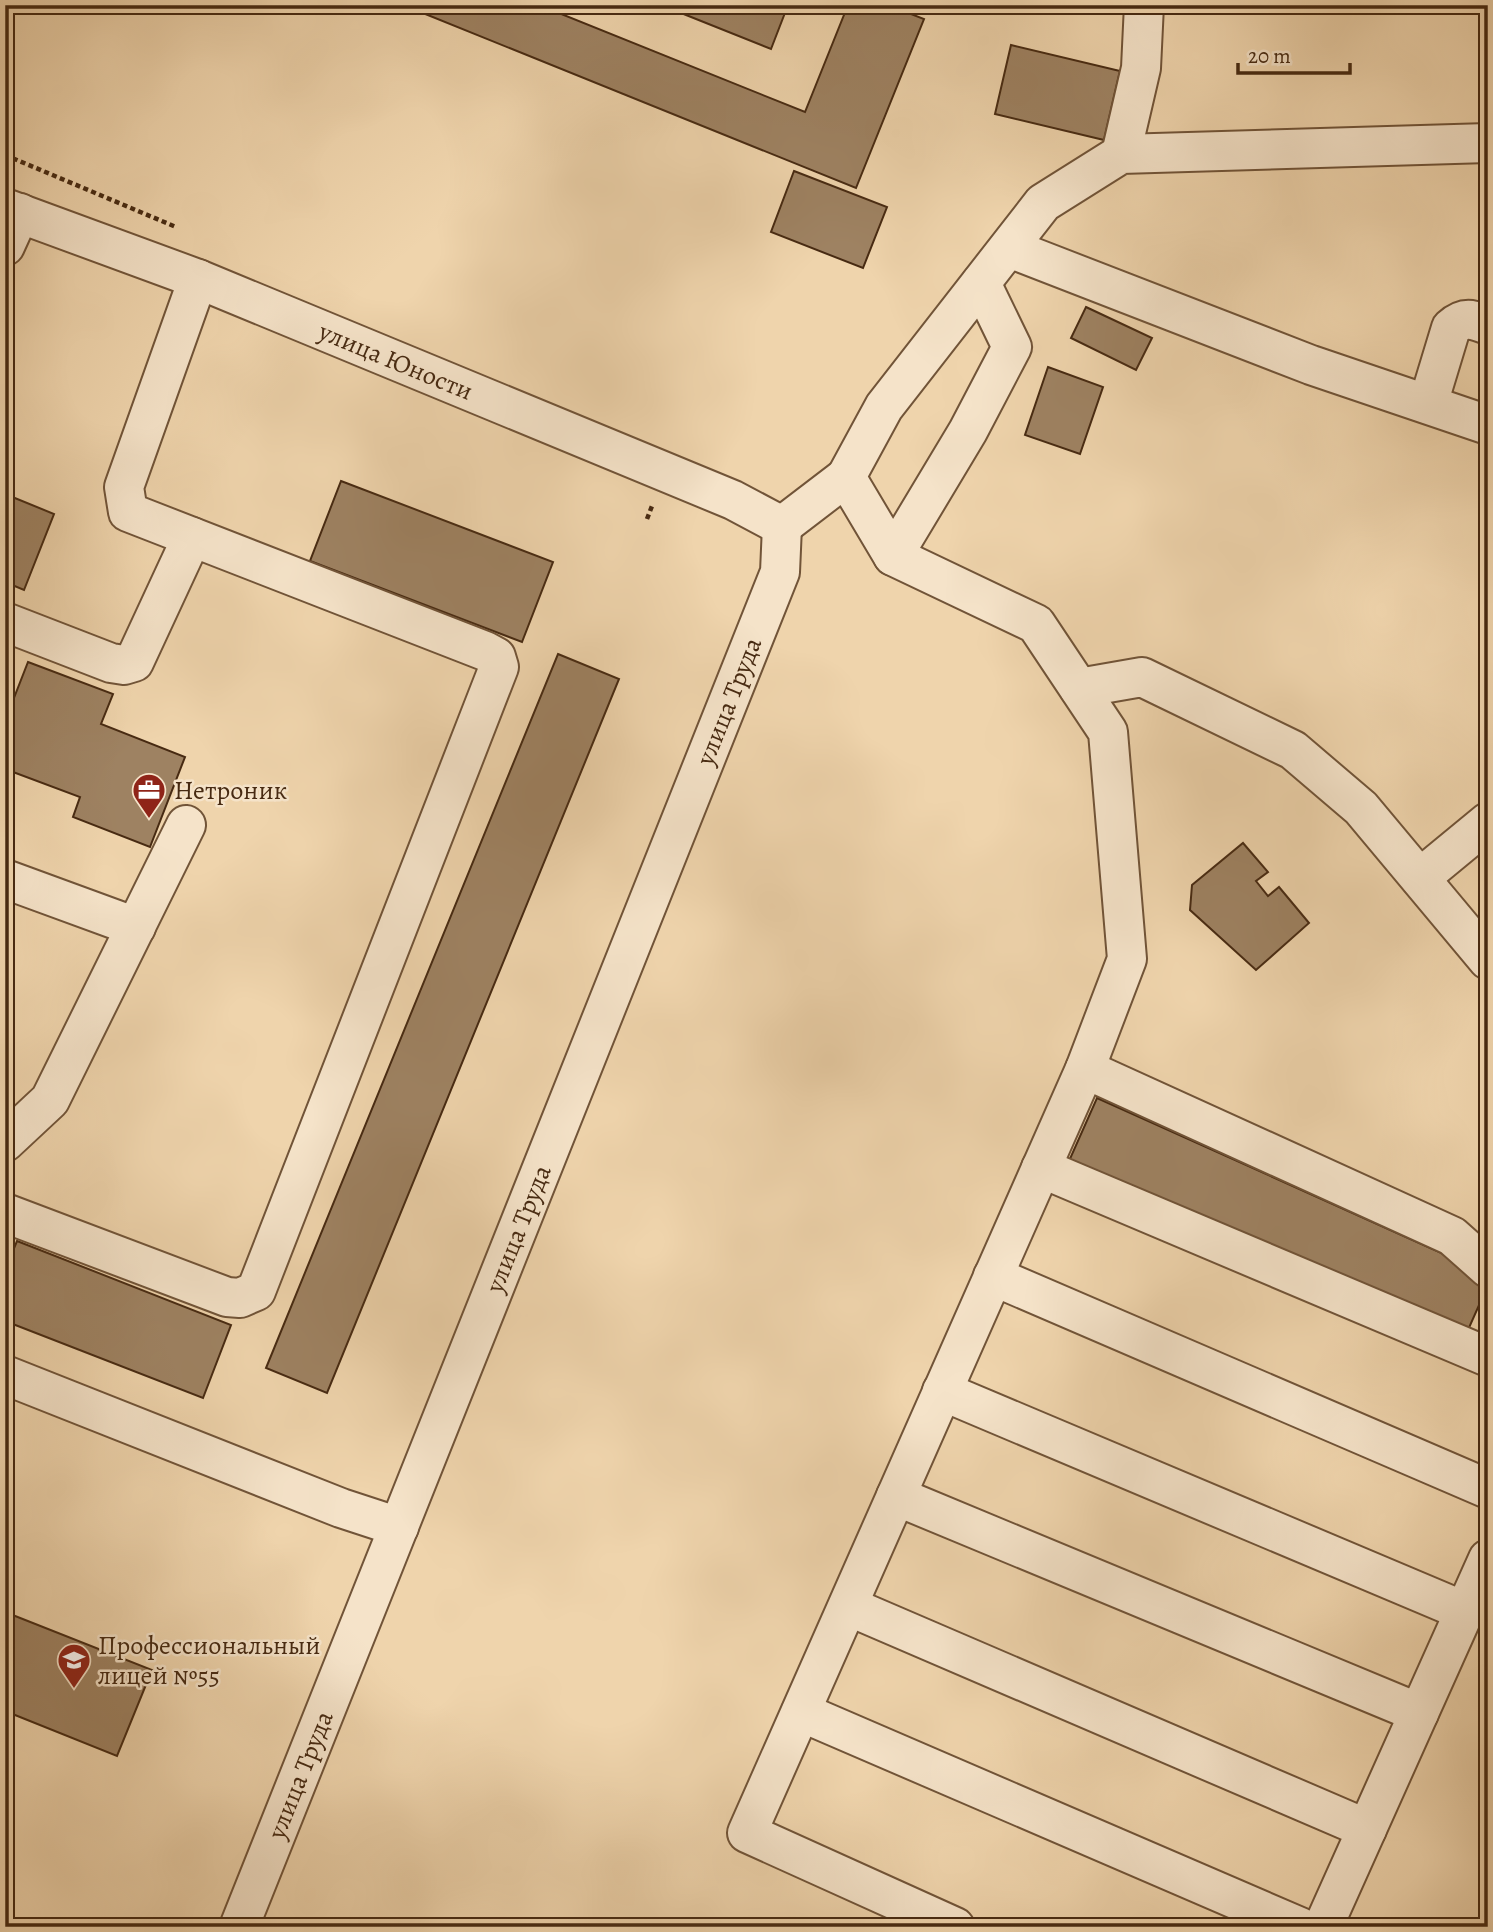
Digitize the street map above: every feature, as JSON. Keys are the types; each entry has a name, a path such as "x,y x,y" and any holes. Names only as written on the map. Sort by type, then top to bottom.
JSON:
{"street":[{"path":"1121,153 1141,68 1144,5"},
{"path":"782,526 846,477 884,407 1043,203 1121,153 1488,143"},
{"name":"улица Юности","path":"10,222 198,279 733,500 782,526"},
{"path":"1009,248 1311,365 1488,425"},
{"path":"5,1213 227,1297 240,1298 256,1292 499,667 496,657 485,651 128,512 124,487 198,279"},
{"path":"893,556 968,432 1012,347 981,283"},
{"path":"1428,404 1451,328 1460,319 1468,318 1488,325"},
{"path":"846,477 893,556 1036,624 1108,732 1127,959 1085,1069 747,1833 955,1927"},
{"name":"улица Труда","path":"250,1924 399,1527 779,572 782,526"},
{"path":"5,622 111,663 124,665 134,662 192,537"},
{"path":"1079,688 1142,677 1293,750 1361,808 1488,960"},
{"path":"1420,878 1488,822"},
{"path":"5,1142 50,1100 186,825"},
{"path":"5,879 136,928"},
{"path":"1085,1069 1452,1236 1488,1268"},
{"path":"1041,1168 1488,1357"},
{"path":"993,1276 1488,1489"},
{"path":"5,1375 341,1508 399,1527"},
{"path":"942,1391 1464,1611"},
{"path":"896,1496 1419,1713"},
{"path":"1323,1927 1488,1559"},
{"path":"848,1606 1367,1829"},
{"path":"801,1712 1300,1927"}],"building":[{"path":"403,5 539,5 805,112 848,5 888,5 924,19 856,188"},
{"path":"661,5 788,5 771,49"},
{"path":"1011,45 1120,71 1104,140 995,114"},
{"path":"794,171 887,207 863,268 771,232"},
{"path":"1086,307 1152,338 1136,370 1071,338"},
{"path":"1048,367 1103,387 1080,454 1025,435"},
{"path":"341,481 553,562 522,642 310,561"},
{"path":"5,494 54,514 24,590 5,582"},
{"path":"558,654 619,679 327,1393 266,1368"},
{"path":"28,662 113,694 101,724 185,757 150,847 73,817 80,797 5,769 5,721"},
{"path":"1243,843 1268,872 1256,881 1268,896 1279,887 1309,923 1256,970 1190,910 1192,885"},
{"path":"1097,1098 1488,1274 1488,1285 1464,1339 1069,1161"},
{"path":"17,1241 231,1325 203,1398 5,1321 5,1270"},
{"name":"Профессиональный лицей №55","path":"5,1612 152,1670 117,1756 5,1711"}],"place":[{"name":"Нетроник","path":"149,820"},
{"name":"Профессиональный лицей №55","path":"74,1690"}]}
